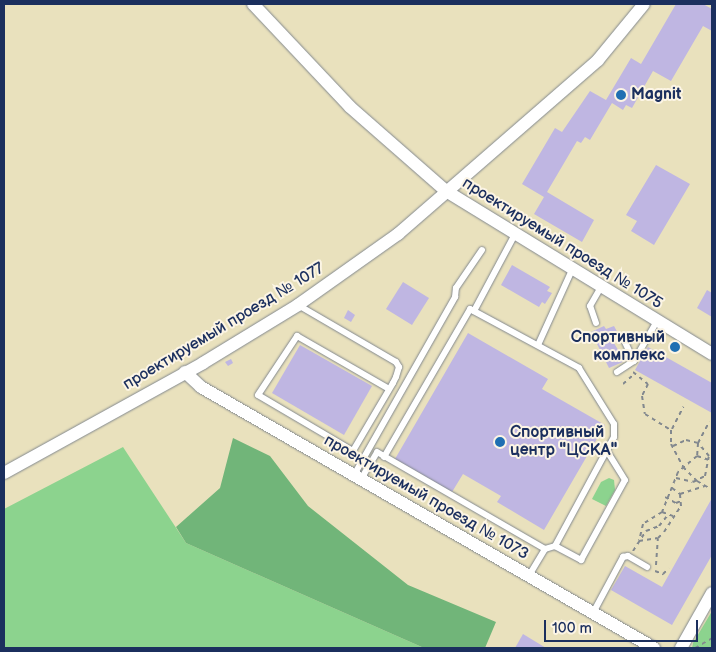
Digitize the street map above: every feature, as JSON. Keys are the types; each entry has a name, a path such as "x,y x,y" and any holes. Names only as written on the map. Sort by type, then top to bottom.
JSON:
{"street":[{"name":"проектируемый проезд № 1075","path":"253,4 350,107 446,191 514,236 712,354"},
{"name":"проектируемый проезд № 1077","path":"4,472 185,372 298,305 398,234 598,60 644,4"},
{"name":"проектируемый проезд № 1073","path":"185,372 201,388 654,648"},
{"path":"681,648 712,593"}],"lane":[{"path":"474,311 514,236"},
{"path":"357,477 455,298 456,288 482,250"},
{"path":"538,345 572,270"},
{"path":"596,323 590,306 601,287"},
{"path":"298,305 396,362 399,367 389,389 353,451 258,395 297,336 389,389"},
{"path":"384,457 470,309 474,311 579,368 614,424 614,436 555,546"},
{"path":"617,372 632,363 657,321"},
{"path":"624,340 632,363"},
{"path":"357,477 377,452 544,549 555,546 581,560 625,480 607,450"},
{"path":"529,576 544,549"},
{"path":"592,613 620,560 630,557 648,568"}],"path":[{"path":"624,384 634,374 635,367 632,363"},
{"path":"634,374 648,384 642,396 645,414 671,430"},
{"path":"683,407 671,430 673,446 683,467 697,482"},
{"path":"639,541 643,524 662,512 665,497 672,488 676,478 683,467 696,456 698,443 709,422"},
{"path":"673,446 686,440 698,443 707,450 711,460 705,476 697,482"},
{"path":"696,456 711,460"},
{"path":"676,478 697,482 711,489"},
{"path":"680,494 705,486"},
{"path":"655,572 658,538 674,516 681,501 680,494 672,488"},
{"path":"665,497 676,503 681,501"},
{"path":"662,512 667,516 674,516"},
{"path":"630,557 646,531 659,526 667,516"},
{"path":"639,541 658,538"},
{"path":"648,568 663,574 669,568"},
{"path":"695,648 712,638"}],"green space":[{"path":"233,438 270,456 308,506 408,585 496,622 485,648 424,648 186,543 176,527 220,488"},
{"path":"123,447 186,543 424,648 4,648 4,509"},
{"path":"609,478 614,480 615,490 606,506 592,499 601,482"},
{"path":"712,611 712,648 692,648 693,643"}],"building":[{"path":"676,4 703,4 712,9 712,31 703,26 671,81 653,71 632,108 626,105 623,110 612,103 590,140 585,137 581,143 577,141 547,192 594,220 582,242 534,214 544,197 522,184 555,128 562,132 590,91 606,100 631,58 641,64"},
{"path":"656,165 690,184 654,245 631,231 637,221 626,215"},
{"path":"512,265 550,287 547,291 552,293 545,304 542,302 539,307 501,285"},
{"path":"403,282 429,298 412,325 386,309"},
{"path":"707,290 712,293 712,317 697,308"},
{"path":"348,310 355,315 351,322 344,318"},
{"path":"604,326 606,329 614,326 620,337 612,340 625,361 609,368 591,332"},
{"name":"Спортивный центр \"ЦСКА\"","path":"468,333 548,379 542,389 605,425 544,530 497,502 501,496 463,474 452,492 395,459"},
{"path":"300,345 372,386 344,435 272,393"},
{"path":"648,347 712,383 712,413 635,370"},
{"path":"231,359 233,363 228,366 225,362"},
{"path":"712,498 712,555 672,625 611,590 625,566 662,587"},
{"path":"523,634 546,648 515,648"}],"place":[{"name":"Magnit","path":"621,95"},
{"name":"Спортивный комплекс","path":"675,347"},
{"name":"Спортивный центр \"ЦСКА\"","path":"500,442"}]}
